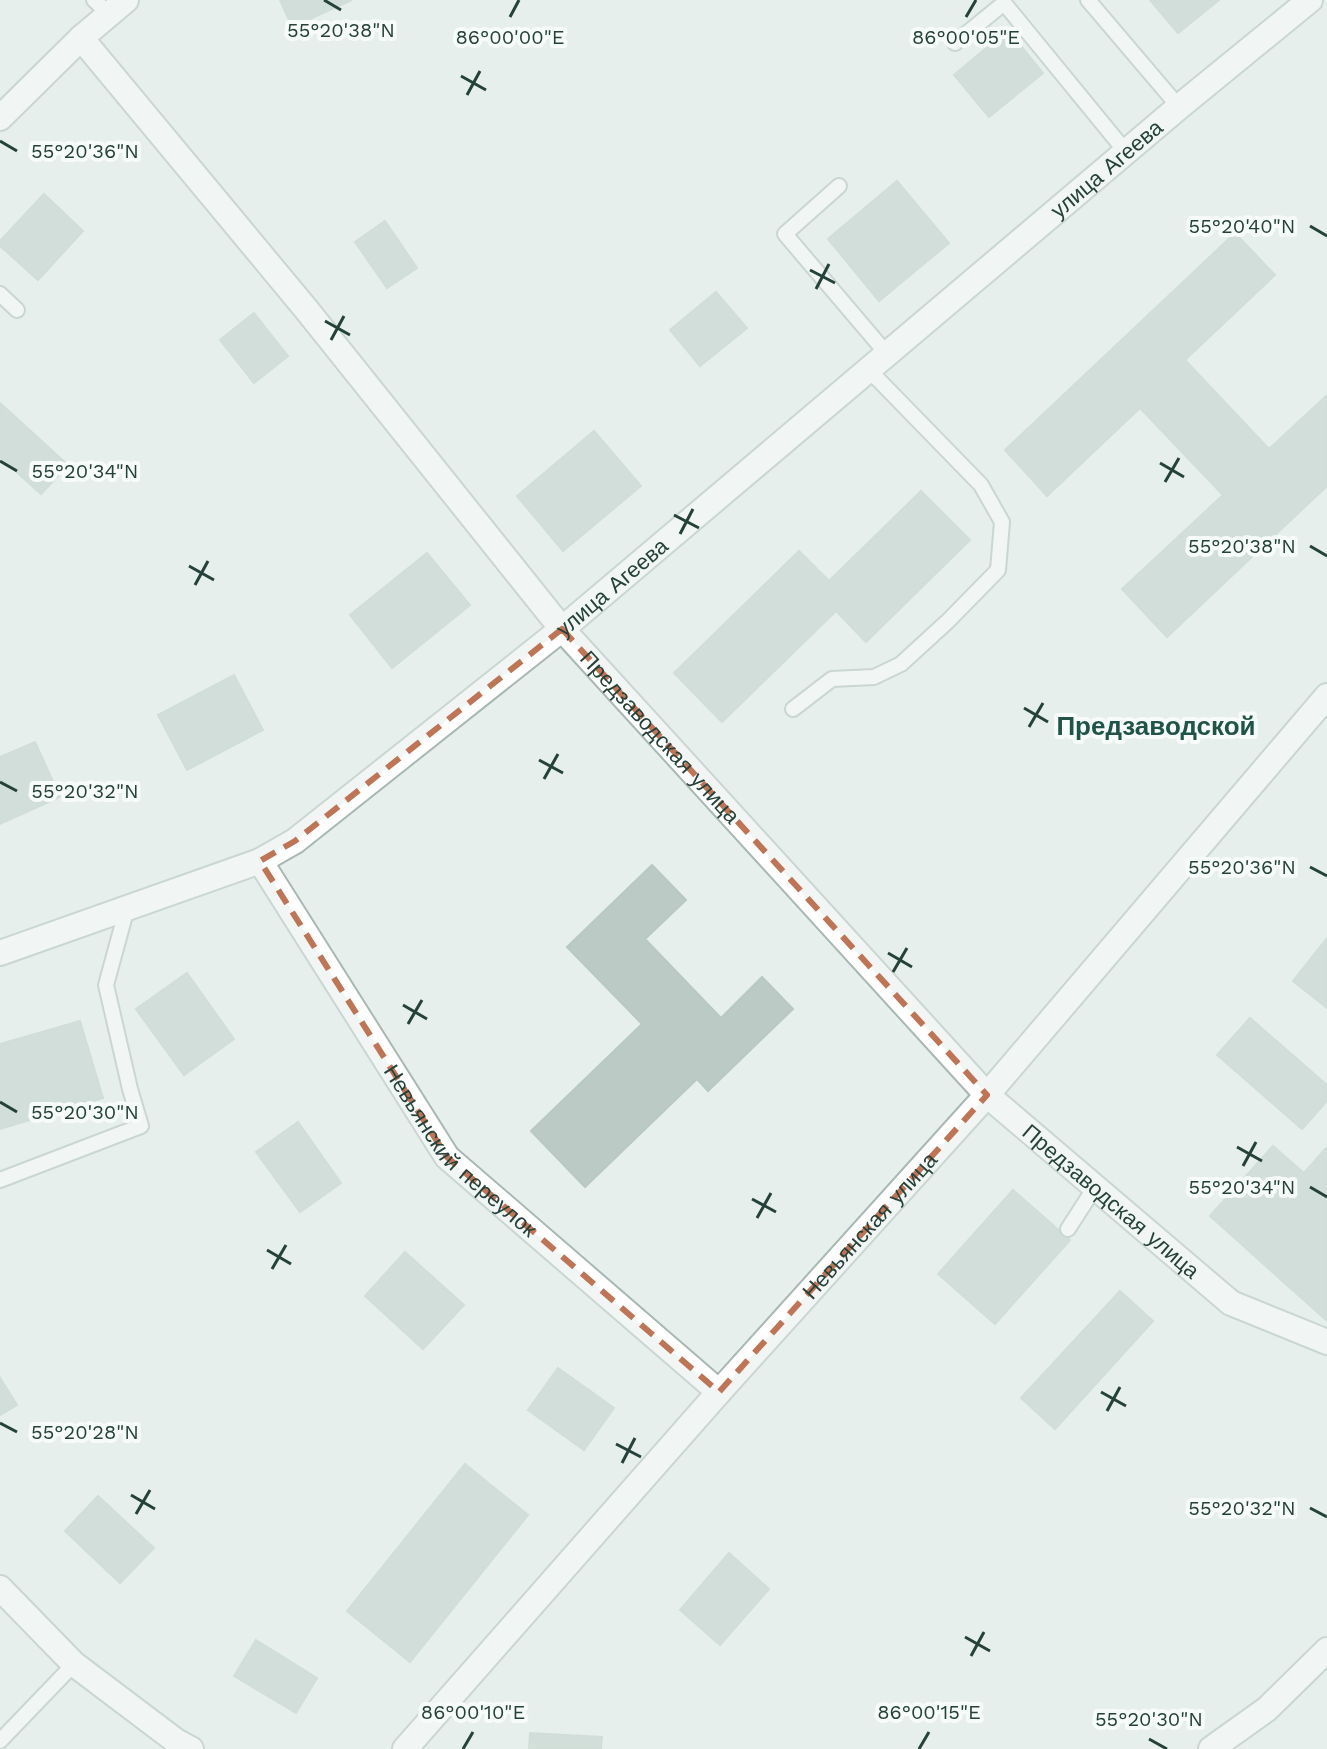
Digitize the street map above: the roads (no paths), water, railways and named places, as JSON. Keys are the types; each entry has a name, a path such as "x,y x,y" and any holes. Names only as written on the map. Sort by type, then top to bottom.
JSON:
{"street":[{"name":"улица Агеева","path":"0,953 260,861 295,841 562,629 1179,107 1310,0"},
{"path":"0,118 110,5"},
{"name":"Предзаводская улица","path":"81,38 306,309 562,629 987,1095 1231,1303 1327,1342"},
{"name":"Невьянская улица","path":"405,1749 719,1392 987,1095 1327,696"},
{"name":"Невьянский переулок","path":"260,861 447,1157 719,1392"},
{"path":"0,1588 74,1664 191,1749"},
{"path":"1211,1749 1267,1709 1327,1650"}],"lane":[{"path":"1088,0 1179,107"},
{"path":"955,43 1004,3 1126,152"},
{"path":"793,709 832,679 874,677 901,664 998,570 1002,522 981,485 878,362 785,234 839,186"},
{"path":"0,294 17,310"},
{"path":"0,1180 141,1126 106,985 127,908"},
{"path":"1068,1229 1095,1187"},
{"path":"0,1741 74,1664"}],"district":[{"name":"Предзаводской","path":"1156,726"}]}
